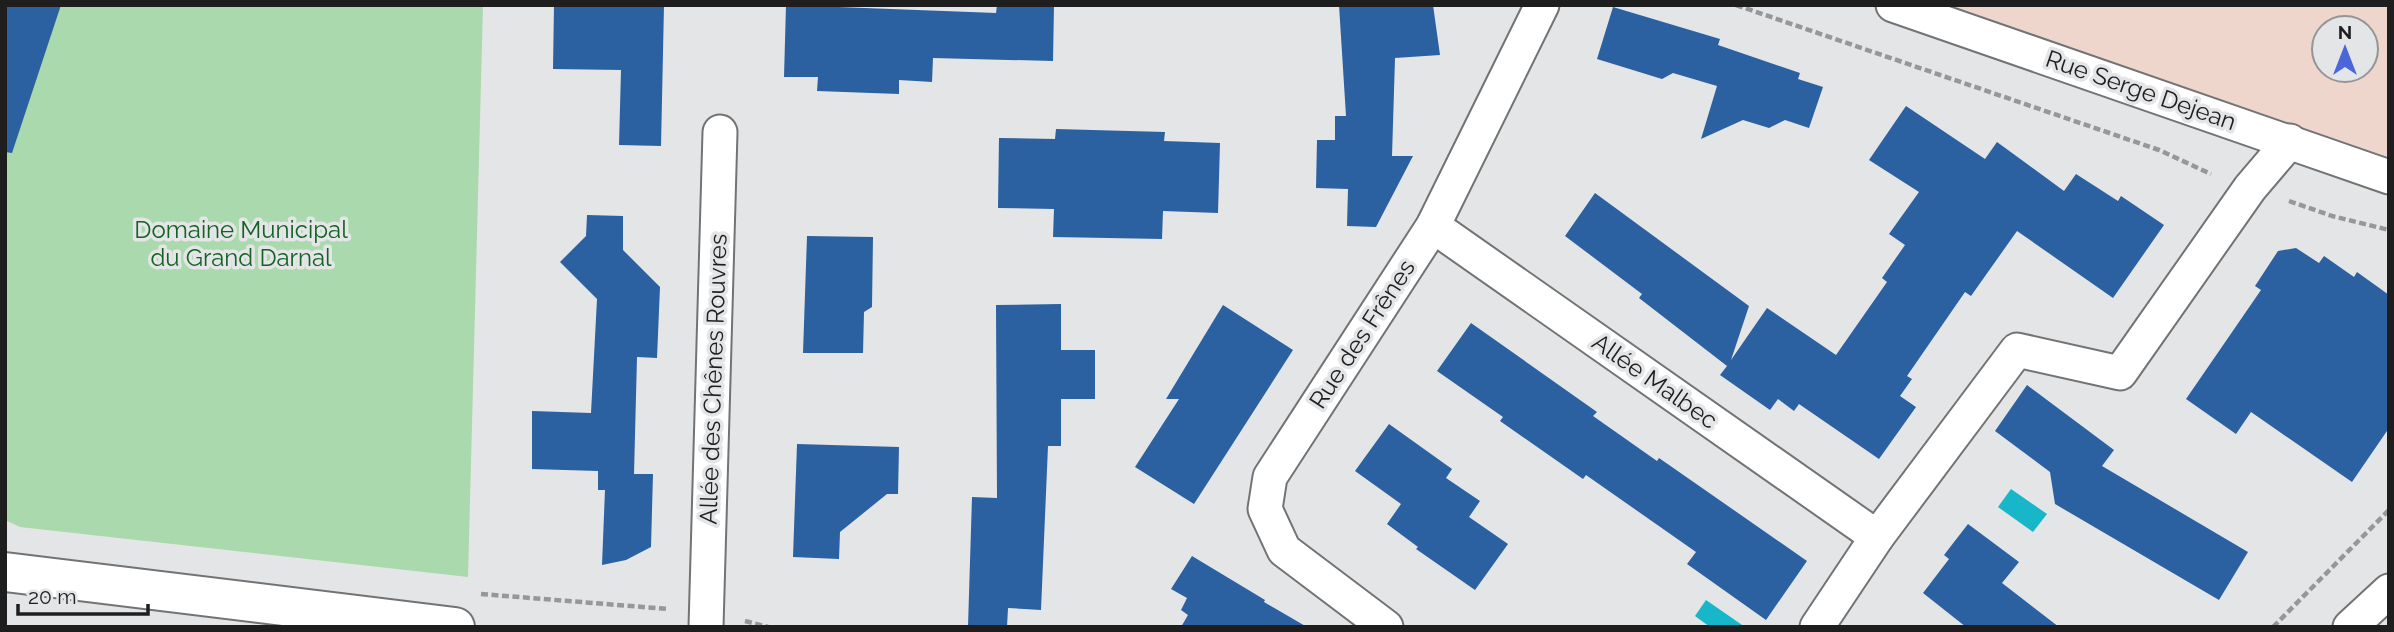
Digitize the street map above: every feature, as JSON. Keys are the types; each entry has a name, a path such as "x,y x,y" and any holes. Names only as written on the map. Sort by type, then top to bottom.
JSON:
{"street":[{"name":"Rue des Frênes","path":"1386,627 1283,550 1265,509 1270,477 1433,226 1542,5"},
{"name":"Rue Serge Dejean","path":"1893,5 2389,177"},
{"name":"Allée des Chênes Rouvres","path":"706,627 720,132"},
{"path":"1817,627 1877,537 2017,350 2120,373 2250,188 2290,141"},
{"name":"Allée Malbec","path":"1433,226 1877,537"},
{"path":"5,572 455,627"},
{"path":"2350,627 2389,591"}],"path":[{"path":"1736,5 2146,146 2214,175"},
{"path":"2282,198 2332,216 2389,230"},
{"path":"2273,627 2389,510"}],"shaded area":[{"path":"1893,5 2389,5 2389,177"}],"green space":[{"name":"Domaine Municipal du Grand Darnal","path":"5,5 483,5 468,577 20,527 5,520"}],"water":[{"path":"2011,489 2047,514 2033,532 1998,507"},
{"path":"1706,600 1745,627 1710,627 1695,616"}],"building":[{"path":"5,5 61,5 12,153 5,152"},
{"path":"554,5 664,5 661,146 619,145 621,70 553,69"},
{"path":"786,5 996,13 997,5 1054,5 1053,61 933,58 932,82 899,80 899,94 817,91 818,77 784,77"},
{"path":"1339,5 1433,5 1440,55 1395,58 1392,156 1413,156 1376,227 1347,226 1348,189 1316,188 1317,140 1335,140 1335,116 1346,116"},
{"path":"1613,7 1720,39 1718,45 1800,73 1798,79 1823,87 1809,128 1785,120 1769,128 1743,120 1701,139 1717,86 1673,73 1662,79 1597,59"},
{"path":"1906,106 1985,159 1997,142 2064,191 2076,174 2118,201 2121,196 2164,225 2113,298 2017,231 1971,296 1965,292 1907,376 1912,379 1900,396 1916,407 1879,459 1799,404 1794,411 1778,399 1770,410 1720,375 1727,366 1639,298 1642,294 1565,236 1595,193 1749,306 1731,360 1767,308 1836,355 1887,282 1882,278 1905,245 1889,234 1919,192 1869,160"},
{"path":"1056,129 1165,132 1164,141 1220,143 1218,213 1163,211 1162,239 1053,237 1054,209 998,208 999,138 1055,139"},
{"path":"587,215 623,216 623,250 660,287 657,358 637,357 634,474 653,474 651,547 626,560 602,565 605,490 598,490 598,471 532,469 532,411 591,413 597,299 560,262 586,236"},
{"path":"807,236 873,237 872,307 864,312 863,353 803,353"},
{"path":"2296,248 2319,263 2324,256 2354,277 2357,272 2389,295 2389,428 2352,482 2251,412 2236,434 2186,399 2261,290 2255,286 2278,251"},
{"path":"1061,304 1061,350 1095,350 1095,399 1061,399 1061,446 1048,446 1041,610 1008,608 1007,627 968,627 972,497 997,498 996,305"},
{"path":"1223,305 1293,350 1194,504 1135,467 1179,399 1166,399"},
{"path":"1471,323 1597,412 1593,416 1657,461 1659,458 1807,561 1766,620 1687,564 1696,552 1586,475 1583,479 1500,421 1503,417 1437,371"},
{"path":"2027,385 2114,450 2102,466 2248,552 2219,600 2055,504 2050,472 1995,431"},
{"path":"1389,424 1452,469 1446,478 1480,501 1469,517 1508,544 1475,590 1416,549 1418,547 1387,524 1401,504 1355,471"},
{"path":"797,444 899,447 898,494 887,494 840,532 839,559 793,557"},
{"path":"1968,524 2019,562 2002,583 2059,627 1966,627 1923,593 1949,559 1944,555"},
{"path":"1192,556 1307,627 1181,627 1188,615 1181,610 1187,598 1171,589"}]}
